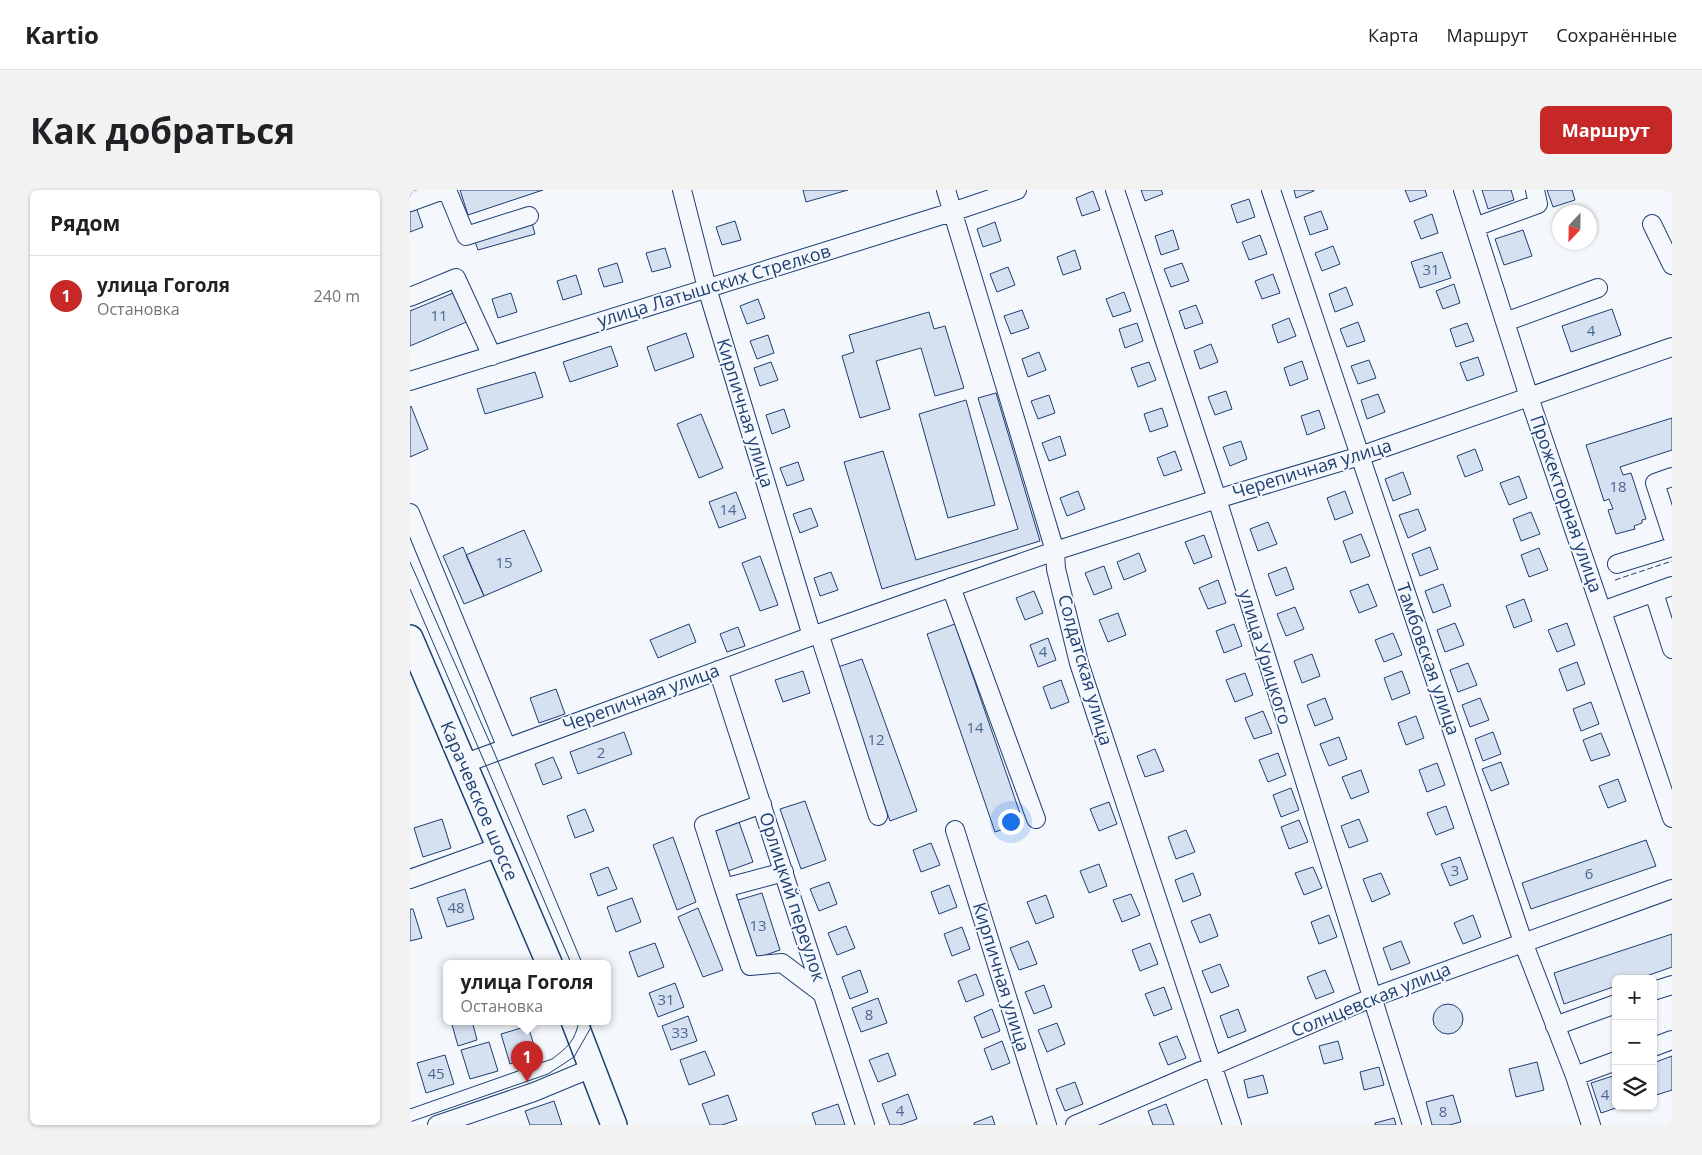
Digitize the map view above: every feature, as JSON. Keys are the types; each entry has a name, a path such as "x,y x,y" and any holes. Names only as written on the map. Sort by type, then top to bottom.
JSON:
{"highway":[{"name":"Карачевское шоссе","path":"410,640 548,960"},
{"path":"576,1025 614,1125"}],"street":[{"path":"410,202 443,190"},
{"path":"447,190 466,236 529,216"},
{"name":"Кирпичная улица","path":"682,190 707,288 815,635"},
{"name":"Солдатская улица","path":"946,190 1055,550 1056,569 1080,663 1232,1125"},
{"name":"улица Латышских Стрелков","path":"410,381 1017,190"},
{"name":"улица Урицкого","path":"1115,190 1216,499 1412,1125"},
{"name":"Тамбовская улица","path":"1271,190 1523,942 1575,1076 1591,1125"},
{"name":"Прожекторная улица","path":"1463,190 1529,397 1672,818"},
{"path":"1475,227 1538,204 1535,190"},
{"path":"1652,224 1672,265"},
{"path":"410,297 456,278 492,356"},
{"path":"1505,322 1598,288"},
{"name":"Черепичная улица","path":"463,764 718,670 1055,550 1360,456 1672,348"},
{"path":"1672,477 1655,483 1672,535"},
{"path":"410,513 507,748"},
{"path":"1617,564 1672,547"},
{"path":"1602,611 1672,586"},
{"path":"951,587 1036,819"},
{"path":"1654,593 1672,649"},
{"path":"815,635 878,816"},
{"name":"Орлицкий переулок","path":"718,670 865,1125"},
{"path":"762,804 704,825 724,888 750,966 782,963 795,958 807,942"},
{"name":"Кирпичная улица","path":"955,830 1047,1125"},
{"path":"410,879 499,848"},
{"path":"724,888 784,872"},
{"name":"Солнцевская улица","path":"1075,1125 1372,998 1672,889"},
{"path":"782,963 823,994"},
{"path":"1657,990 1672,985"},
{"path":"1555,1026 1612,1005"},
{"path":"1657,1046 1672,1040"},
{"path":"1575,1076 1612,1062"},
{"path":"437,1125 534,1092 592,1068"}],"building":[{"path":"460,190 543,190 468,215"},
{"path":"803,190 848,190 806,202"},
{"path":"1141,190 1161,190 1163,194 1145,201"},
{"path":"1294,190 1314,190 1314,191 1296,198"},
{"path":"1405,190 1425,190 1427,196 1410,202"},
{"path":"1482,190 1511,190 1514,200 1488,209"},
{"path":"1547,190 1572,190 1575,200 1559,205 1552,205"},
{"path":"1093,191 1100,210 1082,216 1076,198"},
{"path":"1249,199 1255,217 1237,223 1231,205"},
{"path":"416,207 423,227 410,232 410,210"},
{"path":"1321,211 1328,229 1310,235 1304,217"},
{"path":"1432,214 1438,233 1421,239 1414,221"},
{"path":"735,221 741,240 722,245 716,227"},
{"path":"995,222 1001,241 983,247 977,229"},
{"path":"532,223 535,234 478,250 474,239"},
{"path":"1173,230 1179,249 1161,255 1155,236"},
{"path":"1523,230 1532,256 1504,265 1495,239"},
{"path":"1260,235 1267,254 1249,260 1242,242"},
{"path":"1333,246 1340,264 1322,271 1315,253"},
{"path":"665,248 671,267 652,272 646,253"},
{"path":"1075,250 1081,269 1063,275 1057,257"},
{"path":"1442,252 1451,278 1420,288 1411,262"},
{"path":"617,263 623,282 604,287 598,269"},
{"path":"1182,263 1189,281 1171,287 1164,269"},
{"path":"1008,267 1015,285 997,292 990,274"},
{"path":"1273,274 1280,293 1262,299 1255,281"},
{"path":"576,275 582,294 563,300 557,281"},
{"path":"1454,284 1460,303 1443,309 1436,291"},
{"path":"1346,287 1353,305 1335,312 1329,294"},
{"path":"458,291 471,320 410,346 410,311"},
{"path":"1124,292 1131,311 1113,317 1106,299"},
{"path":"511,293 517,312 498,318 492,299"},
{"path":"758,299 765,318 747,324 740,306"},
{"path":"1196,305 1203,323 1185,329 1179,311"},
{"path":"1612,309 1621,335 1571,352 1562,326"},
{"path":"1022,310 1029,328 1011,334 1004,316"},
{"path":"929,312 934,329 945,326 964,388 935,396 921,348 876,361 890,409 860,418 842,356 854,352 849,335"},
{"path":"1289,318 1296,336 1278,343 1272,325"},
{"path":"1358,322 1365,341 1347,347 1340,329"},
{"path":"1137,323 1143,341 1125,348 1119,329"},
{"path":"1467,323 1474,341 1456,347 1450,329"},
{"path":"686,333 694,357 655,371 647,347"},
{"path":"768,335 774,353 757,359 750,341"},
{"path":"1211,344 1218,362 1200,369 1194,351"},
{"path":"611,346 618,366 570,382 563,362"},
{"path":"1039,352 1046,370 1028,377 1022,359"},
{"path":"1478,357 1484,375 1467,381 1460,363"},
{"path":"1369,360 1376,378 1358,384 1351,366"},
{"path":"1302,361 1308,379 1290,386 1284,368"},
{"path":"771,362 778,380 760,386 754,368"},
{"path":"1149,362 1156,380 1138,387 1131,368"},
{"path":"535,372 543,397 485,414 477,389"},
{"path":"1226,391 1232,409 1215,415 1208,397"},
{"path":"996,393 1040,541 882,589 844,462 883,451 916,560 1018,529 978,398"},
{"path":"1378,394 1385,412 1367,419 1361,400"},
{"path":"1049,395 1055,413 1038,419 1031,401"},
{"path":"966,400 995,505 948,518 919,414"},
{"path":"410,407 428,449 410,457"},
{"path":"1162,408 1168,426 1150,432 1144,414"},
{"path":"784,409 790,427 772,434 766,415"},
{"path":"1319,410 1325,428 1307,435 1301,416"},
{"path":"701,414 723,468 699,478 677,424"},
{"path":"1672,418 1672,450 1620,467 1623,475 1631,473 1646,519 1634,526 1635,529 1616,534 1608,510 1613,509 1609,499 1604,501 1586,445"},
{"path":"1060,436 1066,455 1049,461 1042,443"},
{"path":"1241,441 1247,459 1230,466 1223,447"},
{"path":"1475,449 1483,470 1465,477 1457,456"},
{"path":"1175,451 1182,470 1164,476 1157,458"},
{"path":"798,462 804,480 787,486 780,468"},
{"path":"1403,472 1411,494 1393,501 1385,479"},
{"path":"1519,476 1527,498 1509,505 1500,483"},
{"path":"1078,491 1085,509 1067,516 1060,498"},
{"path":"1345,491 1353,513 1335,520 1327,498"},
{"path":"736,492 746,518 719,528 709,502"},
{"path":"811,508 818,526 800,533 793,514"},
{"path":"1418,509 1426,530 1408,538 1399,515"},
{"path":"1531,512 1540,534 1521,541 1513,519"},
{"path":"1268,522 1277,544 1258,551 1250,529"},
{"path":"524,530 542,571 484,596 466,555"},
{"path":"1361,534 1370,556 1351,563 1343,541"},
{"path":"1204,535 1212,557 1194,564 1185,542"},
{"path":"463,547 484,596 464,604 443,556"},
{"path":"1430,547 1438,569 1420,576 1412,554"},
{"path":"1539,548 1548,570 1529,577 1521,555"},
{"path":"1139,553 1146,571 1124,580 1117,562"},
{"path":"760,556 778,605 760,611 742,563"},
{"path":"1104,566 1112,588 1094,595 1085,573"},
{"path":"1286,567 1294,589 1276,596 1268,574"},
{"path":"831,572 838,590 820,596 814,578"},
{"path":"1218,580 1226,603 1208,609 1199,588"},
{"path":"1368,584 1377,606 1359,613 1350,591"},
{"path":"1443,584 1451,606 1433,613 1425,591"},
{"path":"1034,591 1043,613 1025,620 1016,598"},
{"path":"1524,599 1532,621 1514,628 1506,606"},
{"path":"1295,607 1304,629 1286,636 1277,614"},
{"path":"1118,613 1126,635 1108,642 1099,620"},
{"path":"1455,623 1464,645 1445,652 1437,630"},
{"path":"1567,623 1575,645 1557,652 1548,630"},
{"path":"689,624 696,642 658,658 650,640"},
{"path":"955,624 1023,822 995,832 927,634"},
{"path":"1234,624 1242,646 1224,653 1216,631"},
{"path":"738,627 745,646 727,652 720,634"},
{"path":"1393,633 1402,655 1384,662 1375,640"},
{"path":"1048,638 1056,660 1038,667 1030,645"},
{"path":"1312,654 1320,676 1302,683 1294,661"},
{"path":"862,659 917,811 890,821 835,668"},
{"path":"1577,662 1585,684 1567,691 1559,669"},
{"path":"1468,663 1477,685 1458,692 1450,670"},
{"path":"803,671 810,693 783,702 775,680"},
{"path":"1402,671 1410,693 1392,700 1384,678"},
{"path":"1245,673 1253,695 1235,702 1226,680"},
{"path":"1061,680 1069,702 1051,709 1043,687"},
{"path":"556,689 565,714 539,723 530,698"},
{"path":"1325,698 1333,719 1315,726 1307,705"},
{"path":"1480,698 1489,720 1470,727 1462,705"},
{"path":"1591,702 1599,724 1581,731 1573,709"},
{"path":"1263,711 1272,733 1254,739 1245,718"},
{"path":"1416,716 1424,738 1406,745 1398,723"},
{"path":"624,732 632,754 578,774 570,752"},
{"path":"1493,732 1501,754 1483,761 1475,739"},
{"path":"1601,733 1610,755 1591,761 1583,740"},
{"path":"1339,737 1347,759 1329,766 1320,744"},
{"path":"1155,749 1164,771 1145,777 1137,756"},
{"path":"1278,753 1286,775 1268,782 1259,760"},
{"path":"553,757 562,778 543,785 535,764"},
{"path":"1501,762 1509,784 1491,791 1482,769"},
{"path":"1437,763 1445,785 1427,792 1419,770"},
{"path":"1361,770 1369,792 1351,799 1342,777"},
{"path":"1618,779 1626,801 1608,808 1599,786"},
{"path":"1291,788 1299,810 1281,817 1273,795"},
{"path":"805,801 826,860 801,869 780,809"},
{"path":"1109,802 1117,824 1099,831 1090,809"},
{"path":"1446,806 1454,828 1436,835 1427,813"},
{"path":"585,809 594,831 575,838 567,816"},
{"path":"442,819 451,848 423,857 414,828"},
{"path":"1359,819 1368,841 1349,848 1341,826"},
{"path":"1299,820 1308,842 1289,849 1281,827"},
{"path":"739,822 753,862 728,871 714,830"},
{"path":"1186,830 1195,852 1176,859 1168,837"},
{"path":"673,837 696,902 677,910 653,845"},
{"path":"1646,840 1656,866 1531,909 1522,883"},
{"path":"931,843 940,865 921,872 913,850"},
{"path":"1460,857 1468,879 1450,886 1441,864"},
{"path":"1099,864 1107,886 1089,893 1080,871"},
{"path":"608,867 617,889 598,896 590,874"},
{"path":"1313,867 1322,888 1304,895 1295,873"},
{"path":"1193,873 1201,895 1183,902 1175,880"},
{"path":"1381,873 1390,894 1372,902 1363,879"},
{"path":"829,882 837,904 819,911 810,889"},
{"path":"949,885 957,907 939,914 931,892"},
{"path":"465,889 474,919 447,927 437,898"},
{"path":"762,893 780,950 754,959 735,901"},
{"path":"1131,894 1140,915 1122,922 1113,900"},
{"path":"1046,895 1054,917 1036,924 1027,902"},
{"path":"632,898 641,922 616,932 607,907"},
{"path":"698,908 723,970 703,977 678,917"},
{"path":"410,909 413,909 422,938 410,941"},
{"path":"1210,914 1218,936 1200,943 1191,921"},
{"path":"1329,915 1337,937 1319,944 1311,922"},
{"path":"1473,915 1481,937 1463,944 1454,923"},
{"path":"846,926 855,948 837,955 828,933"},
{"path":"962,927 970,949 952,956 944,934"},
{"path":"1672,934 1672,967 1649,975 1612,975 1612,987 1564,1004 1554,973"},
{"path":"1028,941 1037,964 1019,970 1010,948"},
{"path":"1401,941 1410,963 1391,970 1383,948"},
{"path":"655,943 664,967 638,977 629,952"},
{"path":"1150,943 1158,964 1140,971 1132,950"},
{"path":"1220,964 1229,986 1211,993 1202,971"},
{"path":"860,970 868,992 850,999 842,977"},
{"path":"1325,970 1334,992 1316,999 1307,977"},
{"path":"976,974 984,995 966,1002 958,981"},
{"path":"675,983 684,1007 658,1017 649,993"},
{"path":"1044,985 1052,1007 1034,1014 1025,992"},
{"path":"1164,987 1172,1009 1154,1016 1145,994"},
{"path":"878,998 887,1023 861,1032 852,1008"},
{"path":"1448,1004 1454,1005 1462,1013 1462,1025 1454,1033 1448,1034 1442,1033 1434,1025 1433,1019 1434,1013 1442,1005"},
{"path":"992,1009 1000,1031 982,1038 974,1017"},
{"path":"1238,1009 1246,1031 1228,1038 1220,1016"},
{"path":"688,1016 697,1041 671,1050 662,1026"},
{"path":"1057,1023 1065,1044 1047,1052 1038,1030"},
{"path":"452,1025 473,1025 477,1040 458,1046"},
{"path":"528,1026 537,1055 510,1064 501,1034"},
{"path":"1177,1036 1186,1058 1168,1065 1159,1043"},
{"path":"1002,1041 1010,1063 992,1070 984,1049"},
{"path":"1338,1041 1343,1059 1324,1064 1319,1046"},
{"path":"489,1042 498,1071 470,1079 461,1050"},
{"path":"705,1051 715,1075 689,1085 680,1060"},
{"path":"888,1053 896,1075 878,1082 869,1060"},
{"path":"445,1055 454,1084 426,1093 417,1063"},
{"path":"1672,1056 1672,1090 1657,1095 1657,1065 1657,1062"},
{"path":"1537,1062 1544,1090 1516,1097 1509,1069"},
{"path":"1379,1067 1384,1085 1364,1090 1360,1072"},
{"path":"1263,1075 1268,1093 1248,1098 1244,1080"},
{"path":"1612,1076 1612,1109 1601,1113 1591,1083"},
{"path":"1075,1082 1083,1104 1065,1111 1056,1089"},
{"path":"908,1094 917,1119 900,1125 890,1125 882,1104"},
{"path":"728,1095 737,1120 722,1125 710,1125 702,1104"},
{"path":"1453,1095 1461,1122 1449,1125 1432,1125 1426,1102"},
{"path":"554,1101 562,1125 530,1125 525,1111"},
{"path":"838,1104 845,1125 816,1125 812,1113"},
{"path":"1166,1104 1174,1125 1153,1125 1148,1111"},
{"path":"992,1116 995,1125 974,1125 974,1123"},
{"path":"1394,1118 1396,1125 1375,1125 1375,1123"}],"tram line":[{"path":"410,562 494,752 581,960"},
{"path":"410,589 570,960"},
{"path":"410,1109 552,1059 570,1043 578,1025"},
{"path":"410,1122 548,1074 574,1057 591,1025"}],"fence":[{"path":"1615,580 1672,561"}],"place":[{"name":"улица Гоголя","path":"527,1082"}]}
